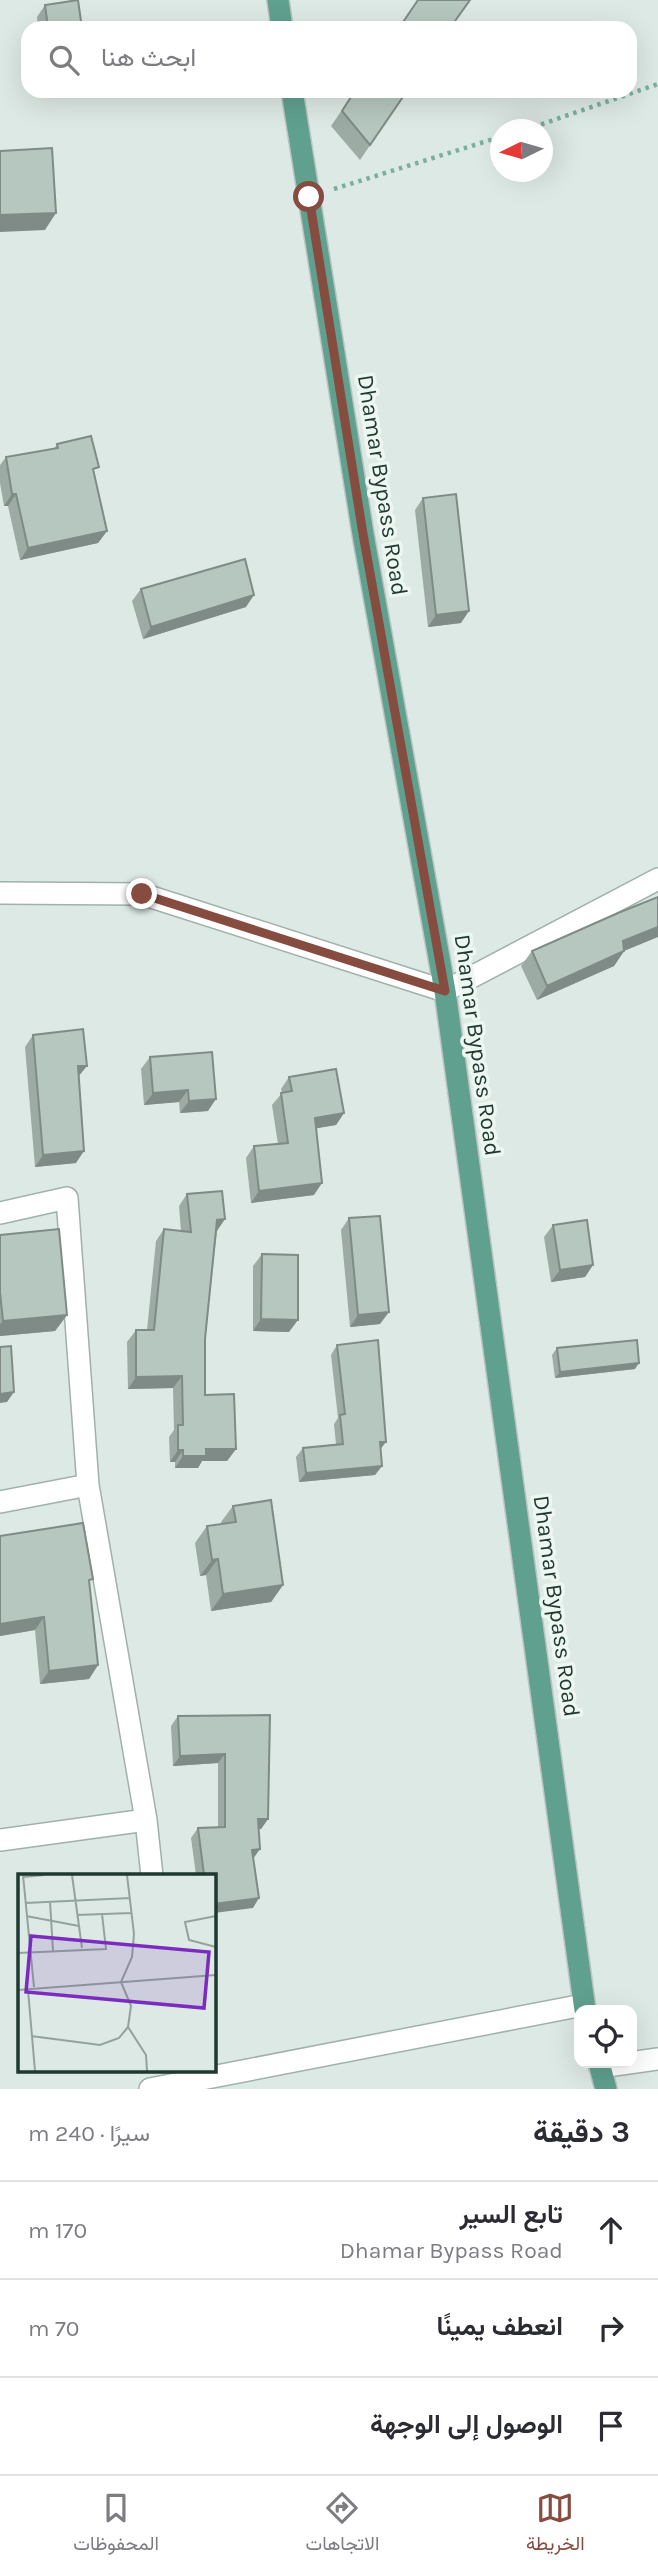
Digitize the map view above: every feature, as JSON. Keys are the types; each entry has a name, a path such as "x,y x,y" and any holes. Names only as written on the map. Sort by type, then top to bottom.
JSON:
{"main road":[{"path":"278,0 281,21"},
{"name":"Dhamar Bypass Road","path":"293,98 363,534 445,991 584,2005"},
{"path":"601,2068 606,2089"}],"street":[{"path":"0,893 142,894 445,991 658,878"},
{"path":"0,1213 67,1198 88,1485 146,1820 152,1874"},
{"path":"0,1502 88,1485"},
{"path":"0,1840 146,1820"},
{"path":"150,2089 172,2081 574,2009"},
{"path":"637,2061 658,2059"}],"path":[{"path":"637,92 658,85"},
{"path":"553,120 619,98"},
{"path":"309,197 490,140"}],"building":[{"path":"78,0 81,21 47,21 45,5"},
{"path":"418,0 470,0 455,21 404,21"},
{"path":"350,98 402,98 370,145 342,111"},
{"path":"52,148 56,213 0,215 0,151"},
{"path":"91,436 99,467 93,469 107,531 28,548 16,494 12,494 6,457 58,448 57,444"},
{"path":"456,494 469,611 436,615 423,498"},
{"path":"245,559 254,595 151,627 141,589"},
{"path":"658,897 658,927 623,941 624,951 547,986 532,951"},
{"path":"83,1029 87,1066 78,1066 84,1151 43,1155 33,1035"},
{"path":"212,1052 216,1099 189,1101 188,1090 153,1093 150,1057"},
{"path":"336,1069 344,1113 315,1118 322,1183 259,1191 254,1146 288,1143 281,1093 292,1091 289,1077"},
{"path":"222,1191 225,1219 217,1220 205,1339 205,1395 234,1394 236,1449 206,1449 206,1456 183,1456 183,1450 178,1450 178,1425 183,1425 182,1376 136,1377 136,1330 154,1330 164,1229 191,1232 187,1194"},
{"path":"380,1216 389,1312 358,1315 349,1218"},
{"path":"587,1220 593,1265 560,1270 553,1225"},
{"path":"59,1229 67,1315 3,1321 0,1235"},
{"path":"262,1254 298,1255 298,1320 261,1319"},
{"path":"378,1340 386,1442 380,1442 382,1466 306,1473 303,1448 343,1444 340,1415 345,1414 337,1345"},
{"path":"637,1340 639,1363 560,1372 557,1348"},
{"path":"11,1346 14,1392 0,1394 0,1347"},
{"path":"271,1500 283,1585 223,1594 218,1559 212,1560 207,1526 236,1522 233,1506"},
{"path":"83,1523 93,1579 89,1580 98,1665 49,1671 44,1617 0,1624 0,1536"},
{"path":"270,1715 268,1819 258,1819 260,1849 252,1850 259,1898 215,1904 215,1874 204,1874 198,1828 225,1827 225,1754 180,1756 178,1716"}],"route":[{"path":"142,894 445,991 363,534 309,197"}]}
